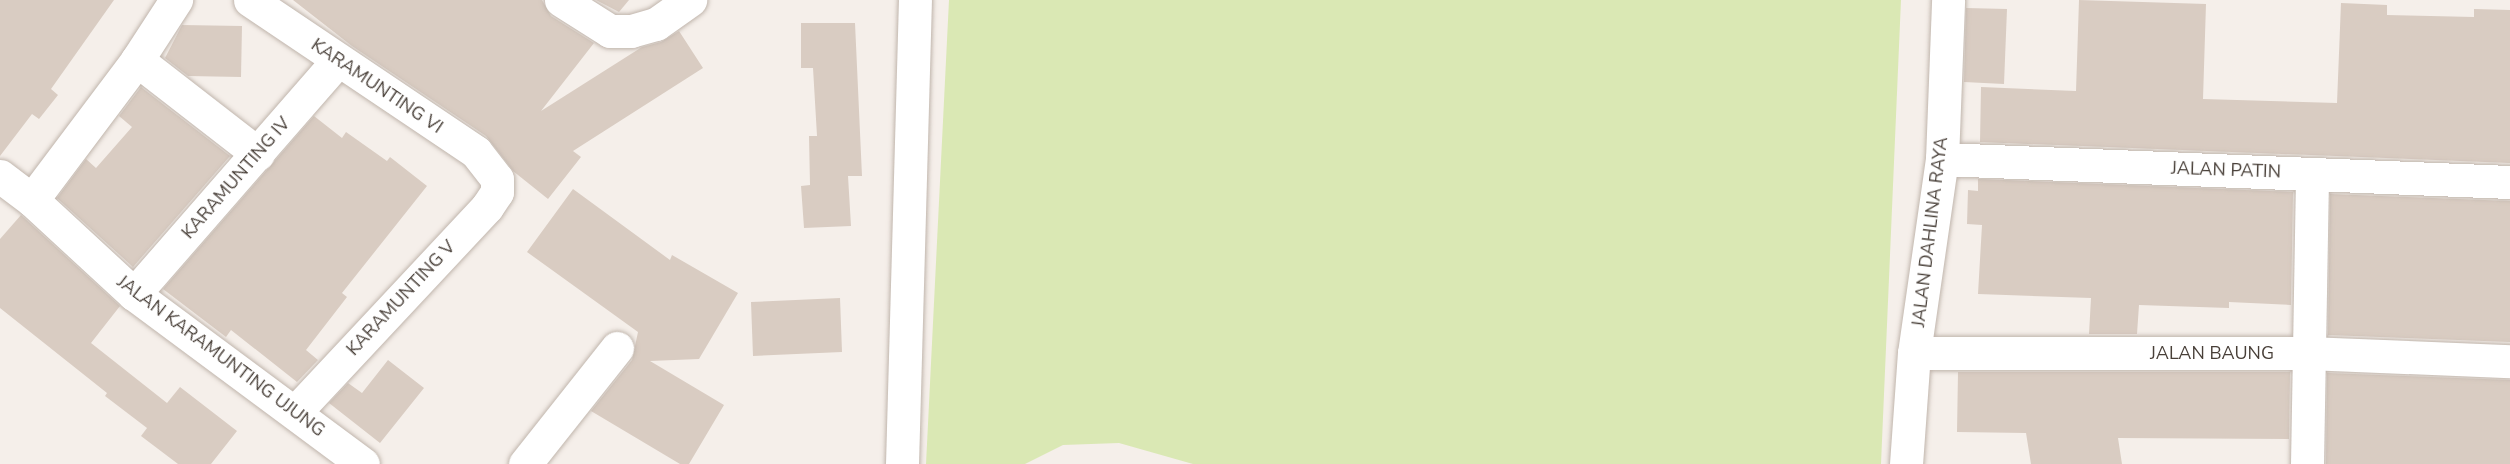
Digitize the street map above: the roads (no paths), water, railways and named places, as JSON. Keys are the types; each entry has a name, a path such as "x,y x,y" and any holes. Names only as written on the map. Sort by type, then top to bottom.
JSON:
{"street":[{"path":"32,200 137,60 176,0"},
{"name":"KARAMUNTING VI","path":"250,0 337,61 476,152 497,179"},
{"path":"561,0 610,31 631,31 656,24 690,0"},
{"path":"902,464 915,0"},
{"name":"JALAN DAHLINA RAYA","path":"1906,464 1914,353 1942,159 1948,0"},
{"path":"137,60 258,154"},
{"name":"KARAMUNTING IV","path":"134,294 337,61"},
{"name":"JALAN PATIN","path":"1942,159 2510,182"},
{"path":"2307,464 2307,353 2312,174"},
{"name":"JALAN KARAMUNTING UJUNG","path":"0,176 32,200 134,294 363,464"},
{"name":"KARAMUNTING V","path":"294,412 487,207 497,192 497,179"},
{"path":"525,464 617,348"},
{"name":"JALAN BAUNG","path":"1914,353 2307,353 2510,361"}]}
